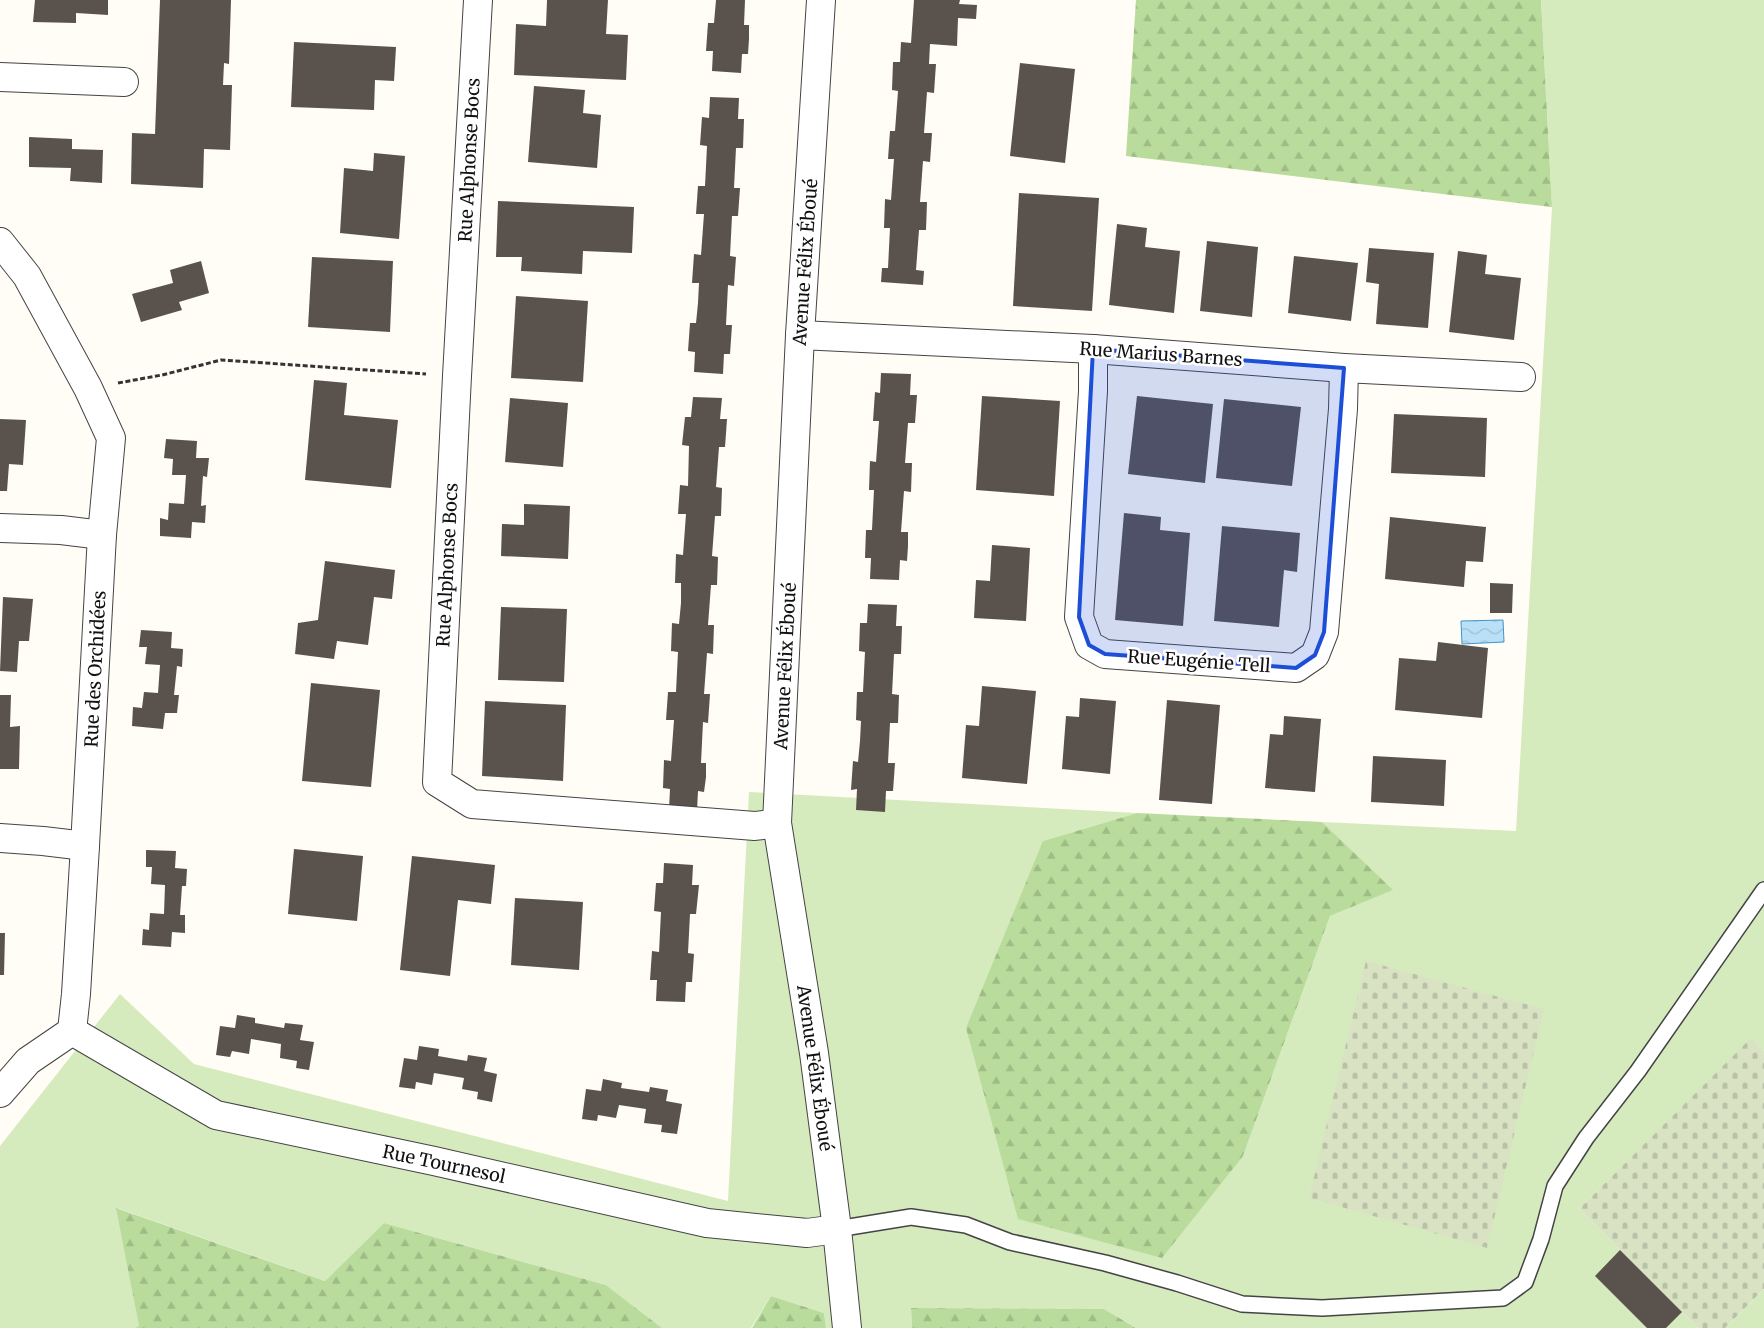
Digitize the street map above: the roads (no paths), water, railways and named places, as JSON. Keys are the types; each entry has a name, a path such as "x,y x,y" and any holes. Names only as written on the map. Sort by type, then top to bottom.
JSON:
{"street":[{"name":"Rue Alphonse Bocs","path":"478,0 456,376 437,782 472,804 755,826 777,823"},
{"name":"Avenue Félix Éboué","path":"821,0 800,335 777,823 814,1053 837,1229 847,1328"},
{"path":"0,77 124,82"},
{"name":"Rue des Orchidées","path":"0,242 27,276 88,388 111,438 102,535 85,846 72,1031"},
{"name":"Rue Marius Barnes","path":"800,335 1093,349 1344,368 1521,377"},
{"name":"Rue Eugénie Tell","path":"1093,349 1093,391 1079,617 1089,645 1105,654 1296,668 1315,655 1324,632 1343,409 1344,368"},
{"path":"0,528 61,530 102,535"},
{"path":"0,838 85,846"},
{"path":"0,1093 28,1061 72,1031"},
{"name":"Rue Tournesol","path":"72,1031 216,1115 434,1161 707,1223 807,1233 837,1229"}],"lane":[{"path":"837,1229 911,1217 966,1225 1010,1242 1114,1266 1177,1283 1242,1304 1322,1308 1503,1298 1525,1282 1541,1240 1555,1186 1581,1146 1638,1071 1764,890"}],"water":[{"path":"1503,620 1504,642 1462,644 1461,621"}]}
